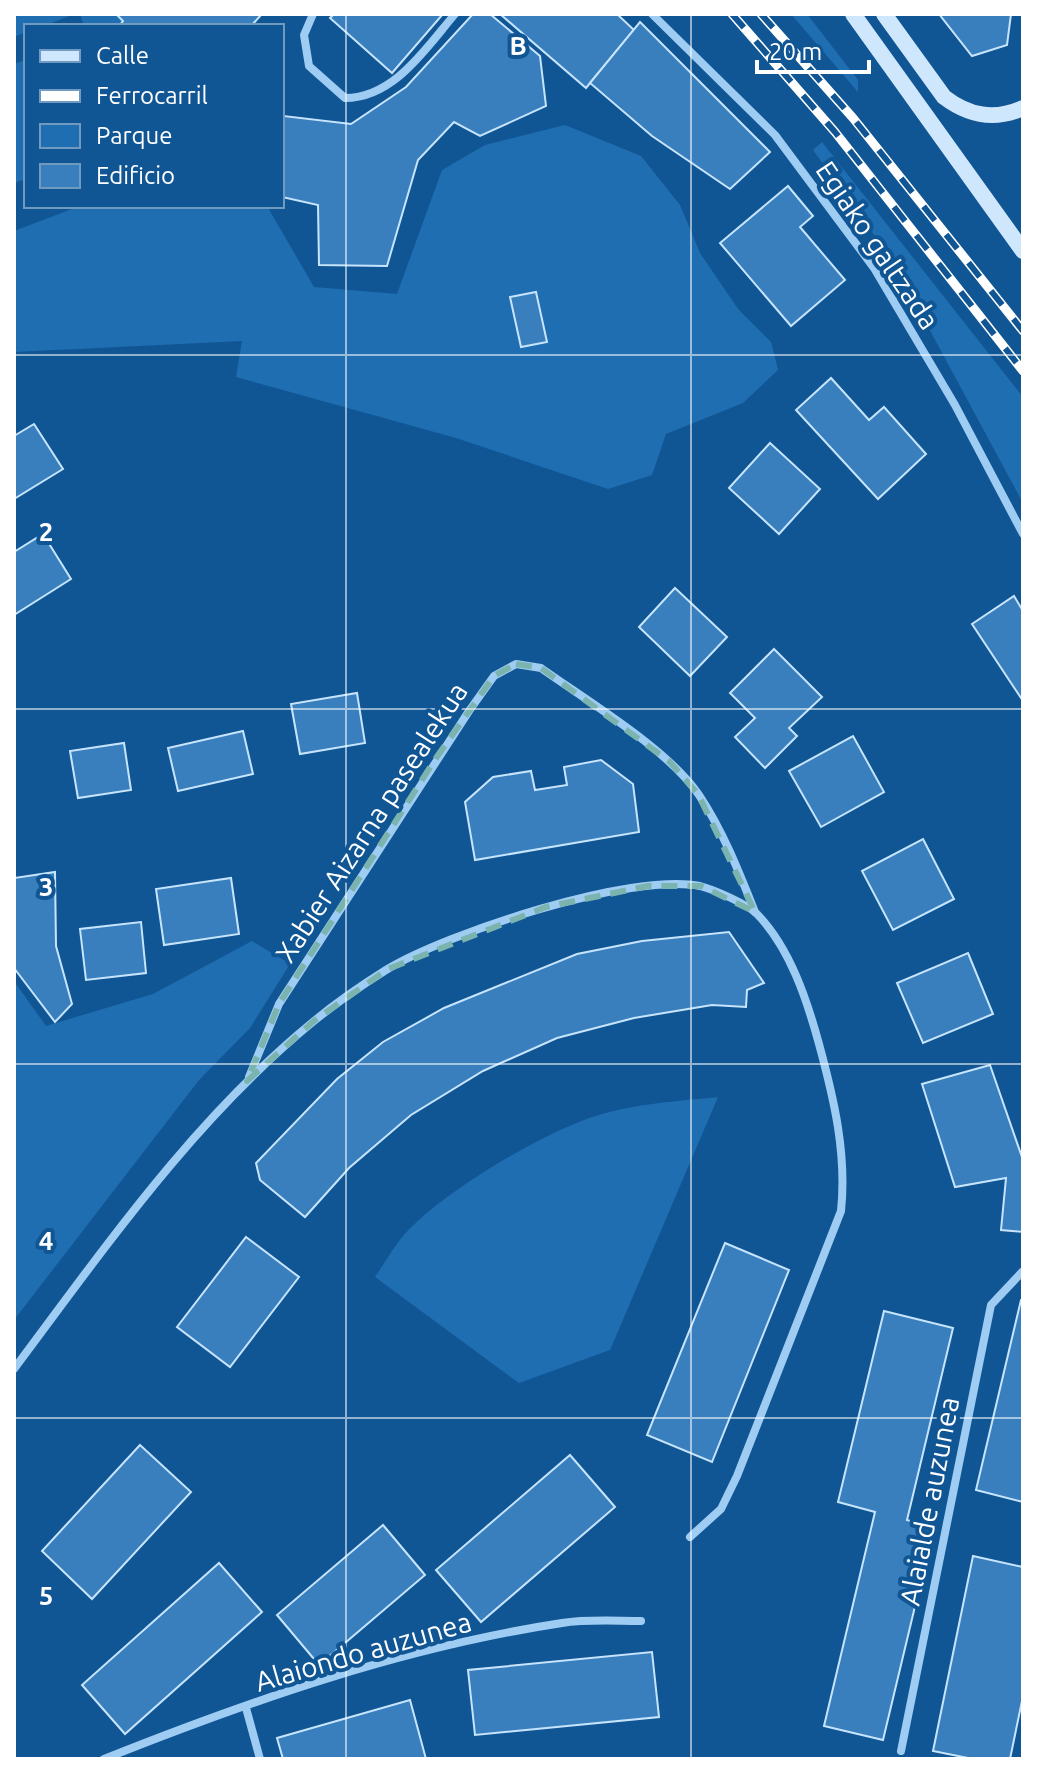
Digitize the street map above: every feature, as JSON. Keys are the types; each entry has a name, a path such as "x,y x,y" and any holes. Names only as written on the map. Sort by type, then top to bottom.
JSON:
{"main road":[{"path":"853,14 1023,251"},
{"path":"884,14 944,97 958,107 990,117 1023,108"}],"street":[{"path":"313,14 304,35 309,66 345,98 367,98 408,69 455,14"},
{"name":"Egiako galtzada","path":"652,14 775,135 874,268 955,405 1023,534"},
{"name":"Xabier Aizarna pasealekua","path":"247,1081 279,1004 436,758 494,676 516,664 541,668 669,761 698,794 730,850 755,912 788,959 811,1017 827,1076 845,1177 836,1224 737,1476 721,1509 690,1537"},
{"name":"Xabier Aizarna pasealekua","path":"14,1369 184,1147 247,1081 315,1020 388,969 469,933 533,911 648,886 701,886 755,912"},
{"name":"Alaialde auzunea","path":"901,1751 991,1305 1023,1271"},
{"name":"Alaiondo auzunea","path":"104,1759 303,1685 431,1649 564,1622 641,1621"},
{"path":"246,1708 260,1759"}],"highlighted area":[{"path":"516,664 541,668 669,761 698,794 755,912 701,886 648,886 546,907 388,969 315,1020 247,1081 279,1004 436,758 494,676"}],"green space":[{"path":"14,14 75,14 48,24 24,24 24,33 14,37"},
{"path":"80,14 262,14 253,24 83,24"},
{"path":"791,14 807,14 858,80 858,92"},
{"path":"24,61 24,180 14,183 14,64"},
{"path":"565,125 641,156 680,205 700,253 738,309 771,342 778,370 743,403 666,434 652,475 608,489 456,438 236,377 242,341 14,352 14,231 75,208 268,208 314,287 397,294 442,170 485,145"},
{"path":"822,142 1023,397 1023,503 892,260 813,150"},
{"path":"252,941 290,964 250,1028 199,1080 14,1320 14,981 46,1026 153,994"},
{"path":"718,1097 610,1350 519,1383 375,1277 399,1241 419,1220 461,1187 535,1142 613,1111"}],"building":[{"path":"116,14 262,14 253,24 121,24 123,21"},
{"path":"334,14 443,14 392,73 330,18"},
{"path":"473,14 490,14 540,56 546,106 480,136 454,122 418,160 387,266 319,265 318,205 284,197 284,116 351,124 406,87"},
{"path":"500,14 617,14 634,30 586,88"},
{"path":"939,14 1011,14 1007,45 972,56"},
{"path":"640,22 770,152 730,189 652,136 590,83"},
{"path":"788,186 813,216 800,227 845,280 791,326 720,243"},
{"path":"536,292 547,342 521,347 510,297"},
{"path":"831,378 869,420 884,407 926,454 878,499 796,410"},
{"path":"34,424 63,469 14,499 14,436"},
{"path":"770,443 820,489 779,534 729,488"},
{"path":"43,534 71,579 14,615 14,552"},
{"path":"675,588 727,637 690,676 639,627"},
{"path":"1014,596 1023,611 1023,701 972,624"},
{"path":"774,649 822,697 789,728 797,736 765,768 735,737 755,718 730,693"},
{"path":"357,693 365,743 300,754 291,704"},
{"path":"243,731 253,774 178,791 168,748"},
{"path":"853,736 884,792 821,827 789,771"},
{"path":"124,743 131,790 78,798 70,751"},
{"path":"601,760 633,784 639,832 475,860 465,802 493,777 531,771 535,790 567,785 564,767"},
{"path":"923,839 954,899 893,930 862,871"},
{"path":"55,872 56,946 72,1004 55,1022 14,968 14,878"},
{"path":"231,878 239,934 164,945 156,889"},
{"path":"141,922 146,973 86,980 80,929"},
{"path":"729,932 764,983 747,990 746,1007 712,1005 634,1018 557,1038 483,1071 411,1115 349,1168 305,1217 260,1180 256,1163 337,1079 383,1042 444,1008 577,954 642,941"},
{"path":"968,953 993,1014 923,1043 897,983"},
{"path":"990,1065 1023,1160 1023,1232 1001,1230 1006,1178 955,1187 922,1084"},
{"path":"246,1237 299,1277 230,1367 177,1327"},
{"path":"725,1243 789,1270 712,1462 647,1435"},
{"path":"1023,1300 1023,1502 976,1490"},
{"path":"884,1311 953,1328 907,1520 934,1527 883,1740 824,1726 875,1512 838,1502"},
{"path":"140,1445 191,1492 92,1599 42,1551"},
{"path":"570,1455 615,1507 481,1622 436,1570"},
{"path":"383,1525 425,1575 319,1665 277,1615"},
{"path":"973,1556 1023,1567 1023,1696 1010,1759 973,1759 933,1751"},
{"path":"219,1563 262,1612 125,1734 82,1685"},
{"path":"652,1652 659,1717 475,1735 468,1670"},
{"path":"410,1700 426,1759 283,1759 277,1738"}],"railway":[{"path":"732,14 835,132 1023,371"},
{"path":"761,14 853,118 1023,331"}]}
